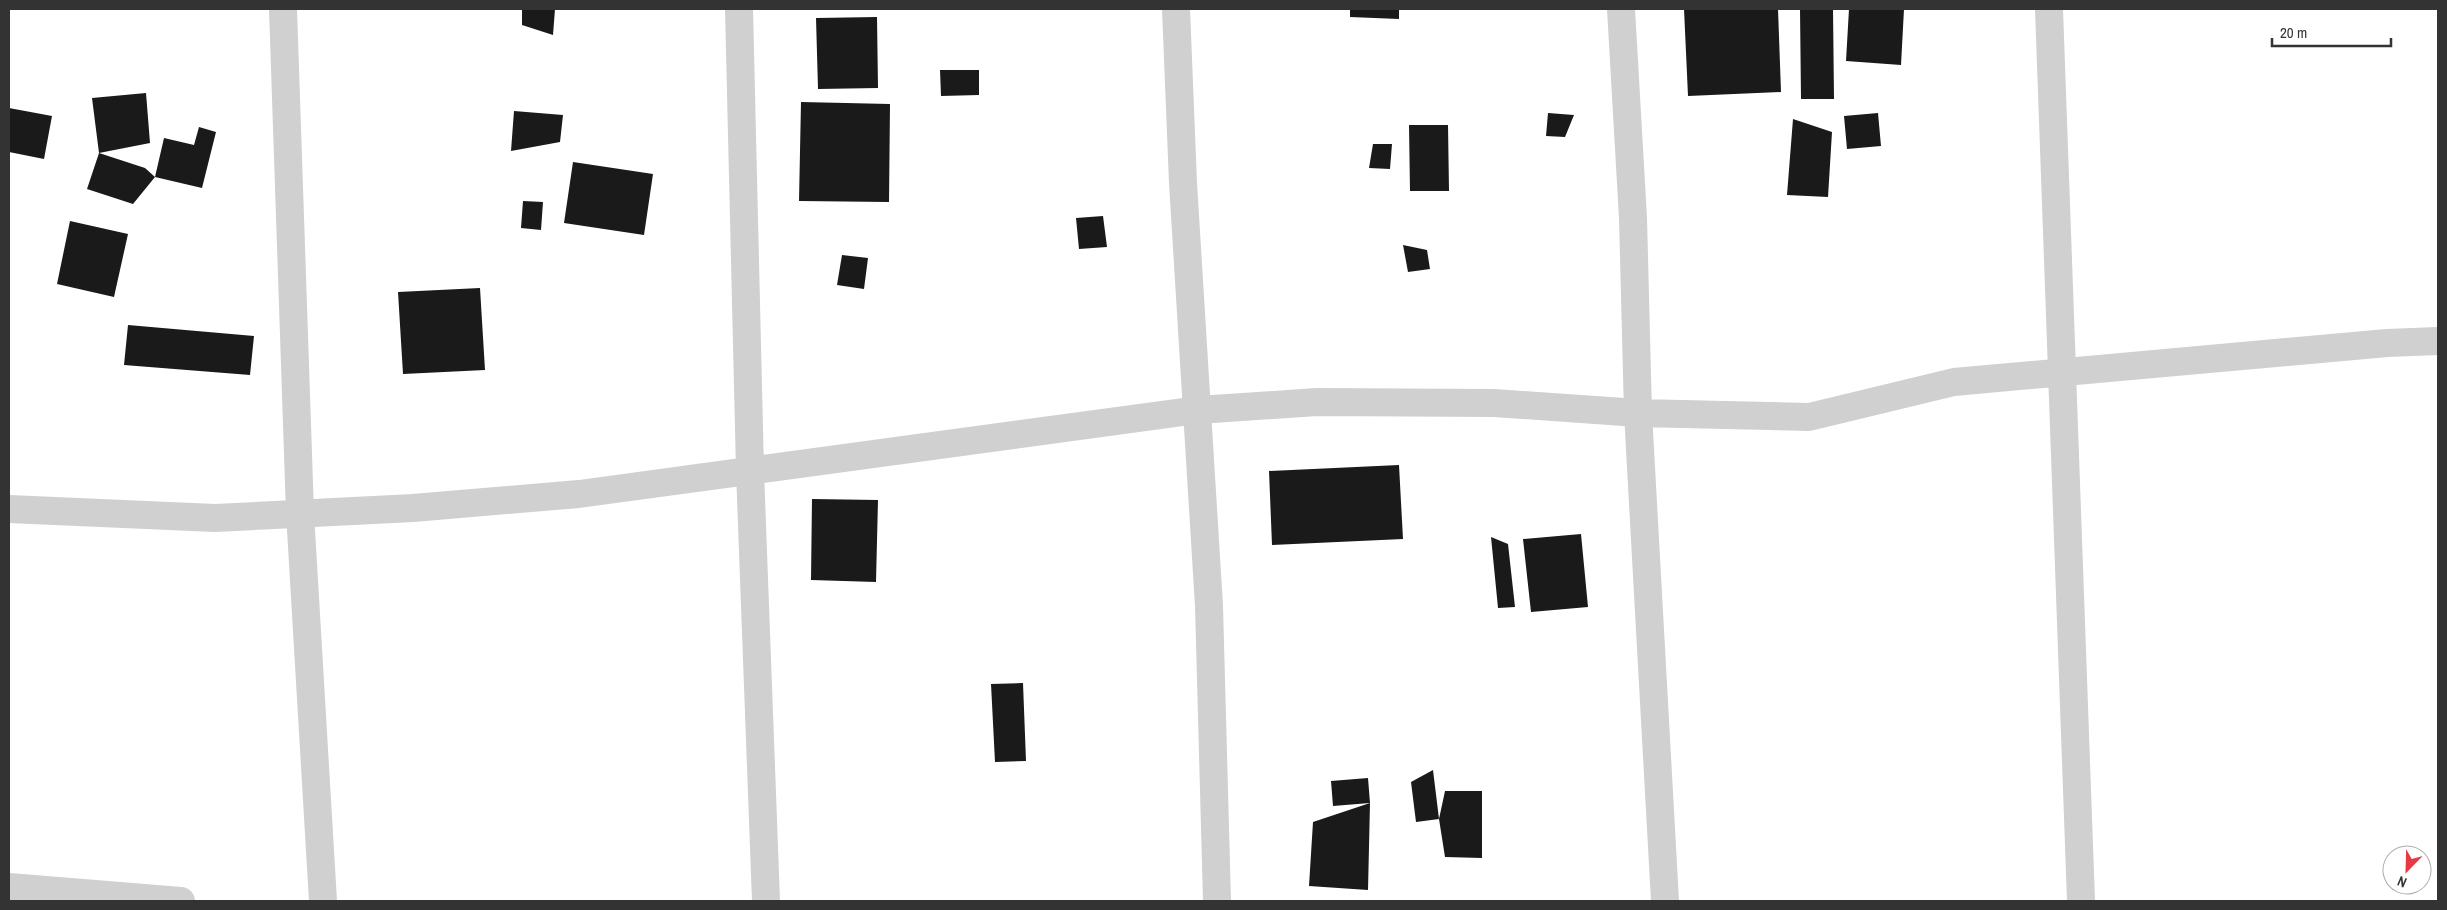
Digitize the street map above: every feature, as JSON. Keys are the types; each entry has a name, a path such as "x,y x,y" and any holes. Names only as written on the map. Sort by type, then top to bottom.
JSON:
{"street":[{"path":"283,9 300,513 323,901"},
{"path":"738,9 750,471 766,901"},
{"path":"1176,9 1183,183 1209,606 1218,901"},
{"path":"1621,9 1633,218 1638,413 1665,901"},
{"path":"2049,9 2081,901"},
{"path":"9,508 216,518 413,508 580,494 1198,410 1317,402 1494,403 1638,413 1809,417 1954,382 2387,343 2438,341"},
{"path":"9,887 181,901"}],"building":[{"path":"522,9 555,9 553,35 522,25"},
{"path":"1350,9 1399,9 1399,19 1350,17"},
{"path":"1684,9 1778,9 1781,92 1688,96"},
{"path":"1800,9 1833,9 1834,99 1801,99"},
{"path":"1849,9 1904,9 1901,65 1846,61"},
{"path":"877,17 878,88 818,89 816,18"},
{"path":"940,70 979,70 979,95 941,96"},
{"path":"146,93 150,143 99,153 92,98"},
{"path":"801,102 890,104 889,202 799,201"},
{"path":"9,108 52,116 44,159 9,152"},
{"path":"514,111 563,115 560,142 511,151"},
{"path":"1548,113 1574,115 1565,137 1546,136"},
{"path":"1878,113 1881,146 1847,149 1844,116"},
{"path":"1793,119 1832,132 1828,197 1787,195"},
{"path":"1409,125 1448,125 1449,191 1410,191"},
{"path":"199,127 216,132 202,188 155,177 164,138 194,145"},
{"path":"1373,144 1392,144 1390,169 1369,168"},
{"path":"99,153 145,168 155,177 133,204 87,189"},
{"path":"573,162 653,174 644,235 564,223"},
{"path":"523,201 543,202 541,230 521,228"},
{"path":"1103,216 1107,247 1079,249 1076,218"},
{"path":"70,221 128,234 114,297 57,284"},
{"path":"1403,245 1427,250 1430,269 1408,272"},
{"path":"842,255 868,258 864,289 837,285"},
{"path":"480,288 485,370 403,374 398,292"},
{"path":"128,325 254,336 250,375 124,365"},
{"path":"1399,465 1403,539 1272,545 1269,471"},
{"path":"812,499 878,500 876,582 811,580"},
{"path":"1581,534 1588,607 1531,612 1523,539"},
{"path":"1491,537 1508,544 1515,607 1498,608"},
{"path":"1023,683 1026,761 995,762 991,684"},
{"path":"1433,770 1439,819 1416,822 1411,782"},
{"path":"1368,778 1370,803 1333,806 1331,781"},
{"path":"1445,791 1482,791 1482,858 1445,857 1439,819"},
{"path":"1370,803 1368,890 1309,886 1313,822"}]}
